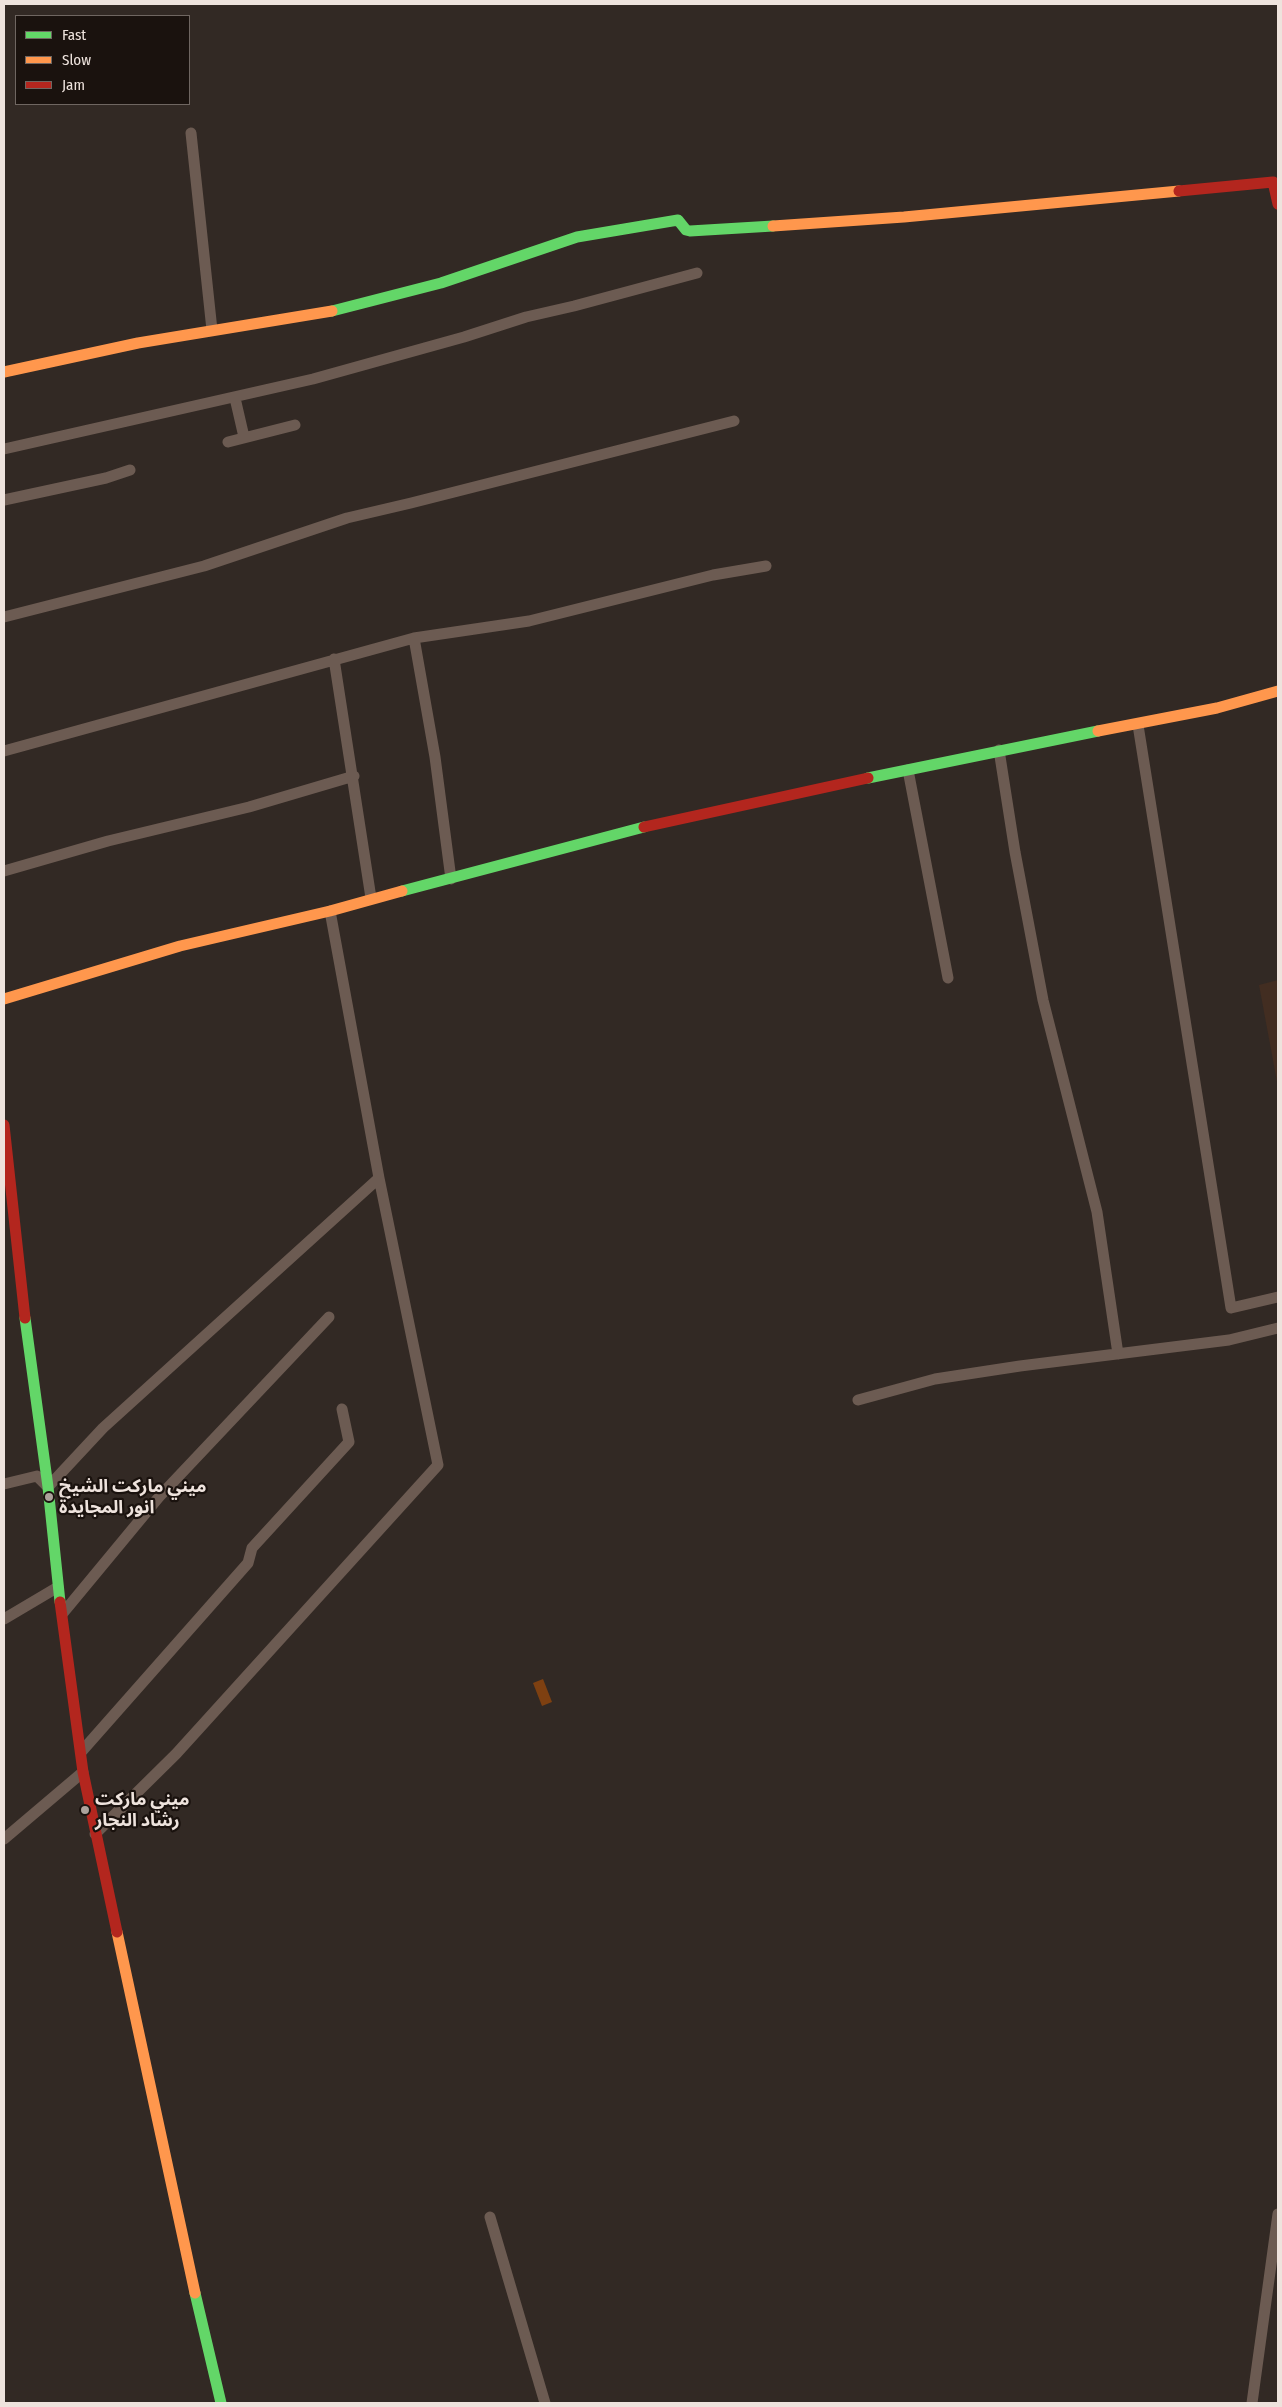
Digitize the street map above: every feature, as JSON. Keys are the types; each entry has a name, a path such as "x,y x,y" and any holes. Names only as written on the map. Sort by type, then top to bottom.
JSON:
{"street":[{"path":"191,133 212,330"},
{"path":"4,372 138,343 298,318 357,306 438,284 577,237 678,220 686,230 690,231 904,217 1012,205 1273,182 1278,204"},
{"path":"4,449 235,398 380,362 526,316 574,306 697,273"},
{"path":"235,398 244,437"},
{"path":"4,617 204,566 347,518 734,421"},
{"path":"228,442 295,425"},
{"path":"4,500 106,478 130,470"},
{"path":"4,751 414,638 529,621 713,575 766,566"},
{"path":"414,638 435,757 451,879"},
{"path":"334,659 354,776 371,898"},
{"path":"4,999 180,946 330,911 371,898 451,879 678,818 998,750 1138,725 1217,708 1278,691"},
{"path":"1138,725 1231,1308 1278,1297"},
{"path":"998,750 1014,852 1043,1000 1097,1212 1118,1354"},
{"path":"908,770 948,978"},
{"path":"4,871 354,776"},
{"path":"95,1834 176,1754 438,1465 379,1178 330,911"},
{"path":"4,1125 29,1359 48,1487 58,1587 82,1751 83,1772 171,2189 221,2403"},
{"path":"48,1487 103,1428 379,1178"},
{"path":"63,1613 159,1497 330,1317"},
{"path":"858,1400 935,1379 1020,1366 1229,1340 1278,1328"},
{"path":"82,1751 248,1563 252,1548 349,1442 342,1409"},
{"path":"4,1484 38,1476 48,1487"},
{"path":"4,1619 58,1587"},
{"path":"4,1839 83,1772"},
{"path":"1252,2403 1278,2214"},
{"path":"490,2217 545,2403"}],"shaded area":[{"path":"1278,980 1278,1087 1259,985"},
{"path":"543,1679 552,1702 542,1706 533,1683"}],"traffic: fast":[{"path":"332,311 441,283 577,237 678,220 686,230 690,231 773,226"},
{"path":"868,778 1098,731"},
{"path":"402,891 644,827"},
{"path":"25,1318 48,1487 60,1602"},
{"path":"195,2293 221,2403"}],"traffic: slow":[{"path":"773,226 904,217 1179,191"},
{"path":"4,372 138,343 332,311"},
{"path":"1098,731 1217,708 1278,691"},
{"path":"4,999 180,946 330,911 402,891"},
{"path":"117,1932 195,2293"}],"traffic: jam":[{"path":"1179,191 1273,182 1278,204"},
{"path":"644,827 868,778"},
{"path":"4,1125 25,1318"},
{"path":"60,1602 83,1772 117,1932"}],"place":[{"name":"ميني ماركت الشيخ انور المجايدة","path":"49,1497"},
{"name":"ميني ماركت رشاد النجار","path":"85,1810"}]}
